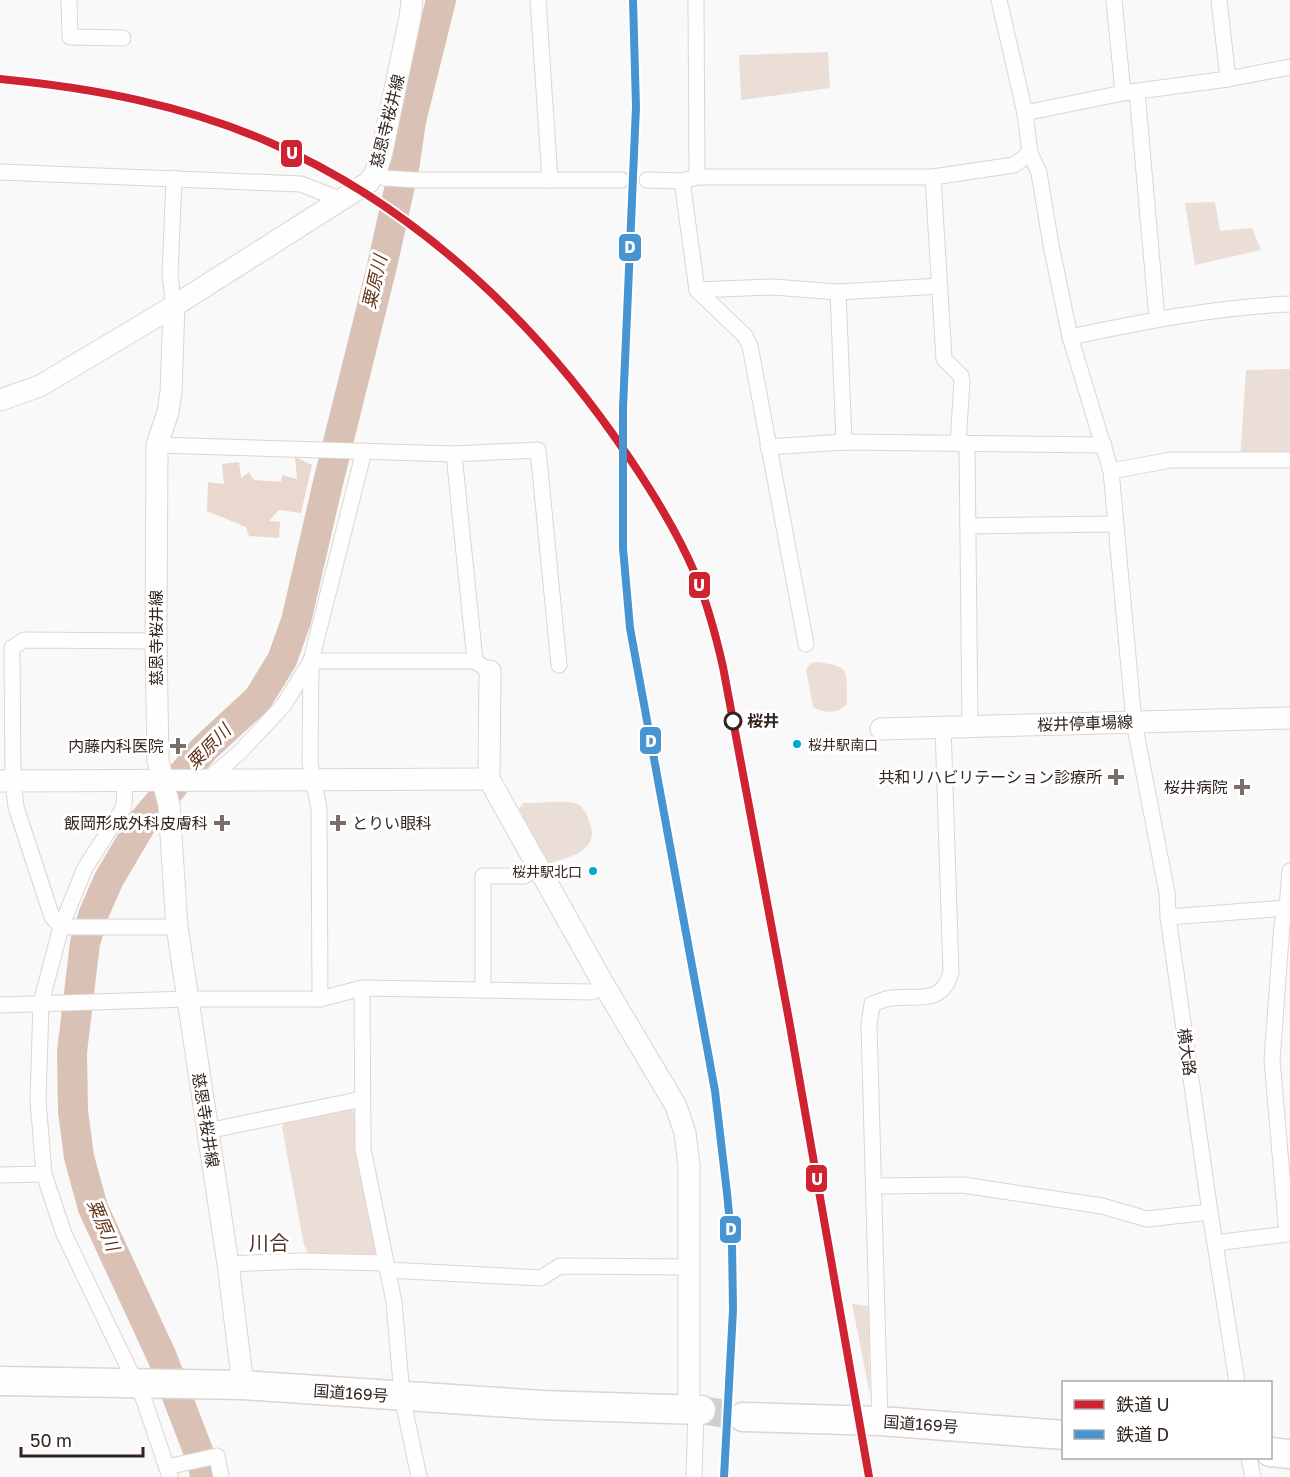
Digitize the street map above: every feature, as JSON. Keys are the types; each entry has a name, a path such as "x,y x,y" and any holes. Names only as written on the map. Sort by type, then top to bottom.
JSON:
{"highway":[{"name":"国道169号","path":"0,1381 194,1383 542,1405 695,1409"},
{"name":"国道169号","path":"743,1417 880,1421 1062,1435"}],"main road":[{"name":"慈恩寺桜井線","path":"243,1385 228,1264 177,927 169,805 160,771 156,641 157,445 168,412 171,392 174,306 339,199 380,176 381,156 412,0"},
{"path":"0,400 40,386 174,306"},
{"path":"483,666 489,779 604,985 675,1106 685,1133 689,1166 695,1409"},
{"name":"桜井停車場線","path":"881,729 1290,718"},
{"path":"7,781 131,780 160,771 207,780 489,779"}],"street":[{"path":"69,0 70,37 123,38"},
{"path":"538,0 550,180"},
{"path":"696,0 698,177"},
{"name":"横大路","path":"999,0 1025,113 1030,153 1039,173 1050,245 1070,337 1111,471 1134,722 1167,893 1168,917 1210,1212 1237,1381"},
{"path":"1114,0 1130,93 1157,319"},
{"path":"1219,0 1228,79"},
{"path":"1025,113 1290,67"},
{"path":"647,180 682,181 698,177 933,177 1014,165 1030,153"},
{"path":"0,172 301,184 339,199"},
{"path":"380,176 416,180 621,180"},
{"path":"933,177 944,359 961,376 962,382 962,445 968,526 970,726"},
{"path":"174,178 170,275 174,306"},
{"path":"682,181 697,290 745,336 750,346 806,644"},
{"path":"697,290 773,287 838,292 940,286"},
{"path":"838,292 844,442"},
{"path":"1070,337 1157,319 1245,306 1290,304"},
{"path":"768,447 844,442 1104,445"},
{"path":"157,445 454,454 538,450 559,665"},
{"path":"320,999 319,807 310,763 311,662 358,451"},
{"path":"311,662 483,666 454,454"},
{"path":"1111,471 1171,460 1290,460"},
{"path":"968,526 1115,524"},
{"path":"156,641 24,640 12,648 7,781 52,918 61,927 177,927"},
{"path":"207,780 238,753 283,706 311,662"},
{"path":"880,1421 869,1025 873,1004 886,999 935,996 948,985 951,972 943,727"},
{"path":"131,780 124,807 85,868 61,927 46,1003 38,1101 44,1174 64,1234 141,1383 144,1400 170,1470 217,1456 221,1477"},
{"path":"483,990 483,876 524,876 538,867"},
{"path":"1215,1243 1287,1234 1272,1060 1290,871"},
{"path":"1168,917 1287,908"},
{"path":"0,1005 188,999 320,999 362,988 592,992 604,985"},
{"path":"362,988 363,1149 394,1302 402,1396 419,1477"},
{"path":"207,1131 362,1099"},
{"path":"0,1175 44,1174"},
{"path":"874,1186 963,1185 1102,1206 1147,1219 1210,1212"},
{"path":"228,1264 300,1261 541,1278 560,1266 690,1267"},
{"path":"694,1477 695,1409"},
{"path":"1249,1459 1253,1477"}],"shaded area":[{"path":"828,52 830,88 741,100 739,55"},
{"path":"1215,202 1220,231 1252,228 1261,250 1195,265 1185,203"},
{"path":"1290,369 1290,455 1240,459 1246,370"},
{"path":"295,457 312,465 301,513 279,510 269,521 280,522 279,538 249,536 246,527 207,511 208,482 224,484 222,464 239,462 241,478 249,472 254,480 281,482 282,475 297,479"},
{"path":"811,663 836,666 845,672 847,703 836,711 826,712 813,707 806,670"},
{"path":"523,803 578,804 586,813 592,831 587,846 574,855 548,864 519,809"},
{"path":"350,1108 357,1114 378,1252 374,1256 309,1255 304,1245 282,1127 285,1121"},
{"path":"852,1304 869,1306 870,1395"}],"waterway":[{"name":"粟原川","path":"205,1477 203,1464 162,1357 93,1208 79,1157 73,1111 72,1052 85,943 94,913 109,879 142,823 204,749 258,699 282,660 296,621 382,266 405,163 411,121 441,0"}],"tunnel":[{"path":"621,180 647,180"},
{"path":"701,1410 743,1417"}],"rail line":[{"name":"D","path":"633,0 636,107 623,408 623,548 630,628 715,1091 727,1193 732,1244 733,1310 724,1477"},
{"name":"U","path":"0,79 104,93 205,118 271,143 325,170 377,201 426,236 473,276 516,318 595,410 657,501 696,576 723,667 789,1020 869,1477"}],"place":[{"name":"桜井","path":"733,721"},
{"name":"桜井駅南口","path":"797,744"},
{"name":"内藤内科医院","path":"178,746"},
{"name":"共和リハビリテーション診療所","path":"1116,777"},
{"name":"桜井病院","path":"1242,787"},
{"name":"飯岡形成外科皮膚科","path":"222,823"},
{"name":"とりい眼科","path":"338,823"},
{"name":"桜井駅北口","path":"593,871"}],"district":[{"name":"川合","path":"269,1243"}]}
